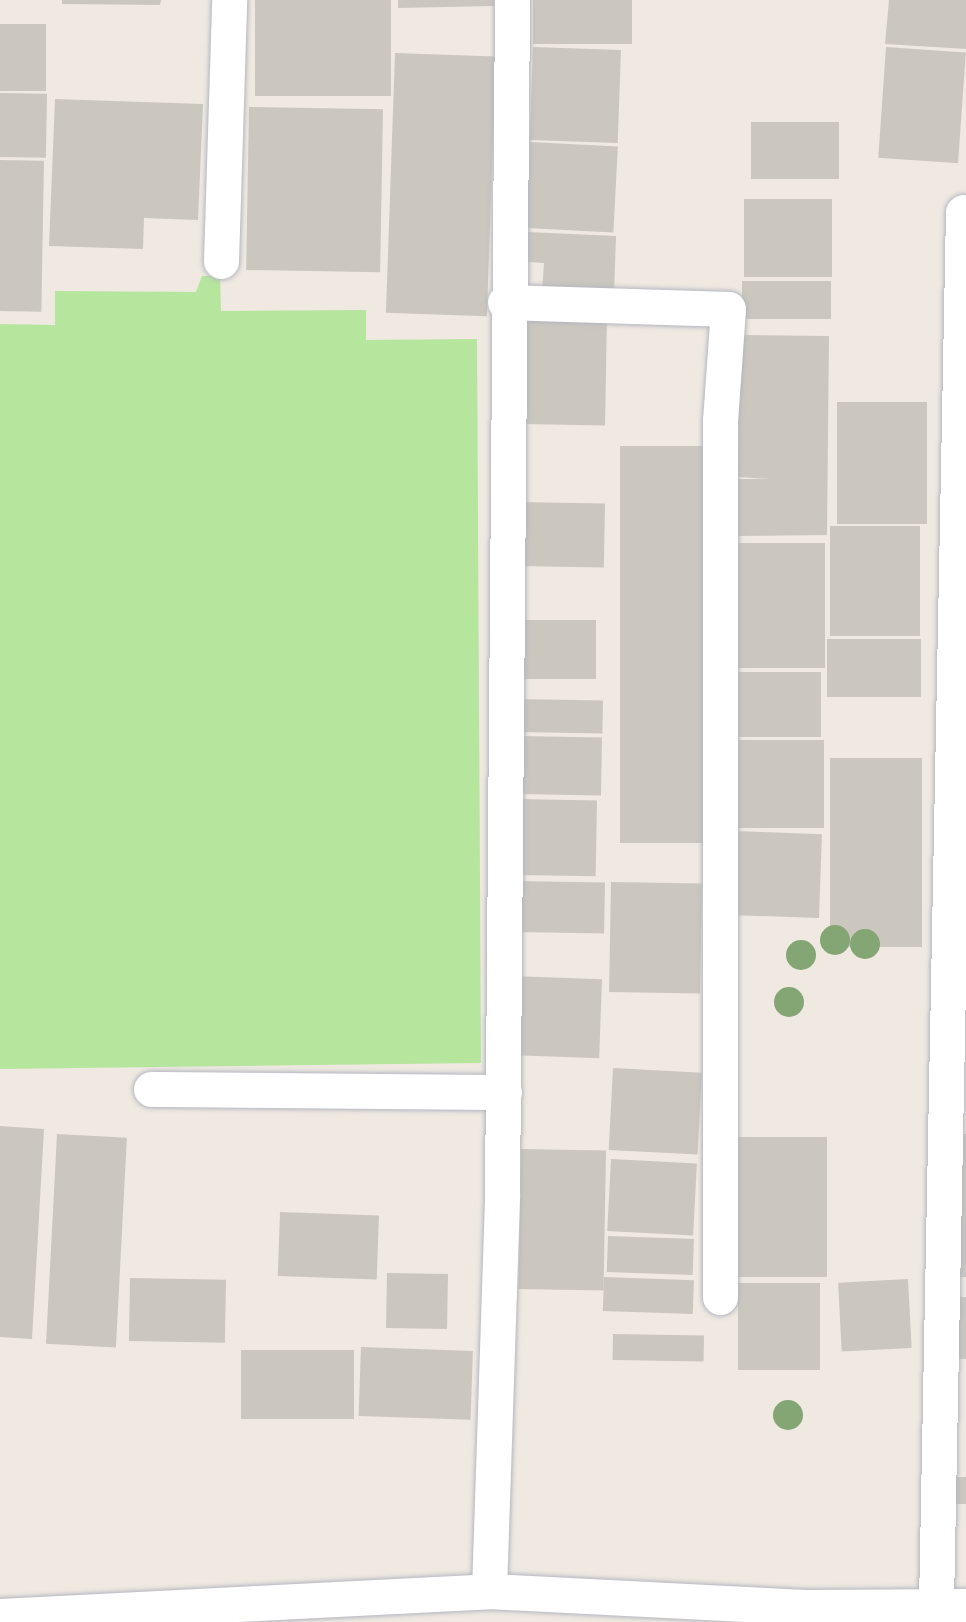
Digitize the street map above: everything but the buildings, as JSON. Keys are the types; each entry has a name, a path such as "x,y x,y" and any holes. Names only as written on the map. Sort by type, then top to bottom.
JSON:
{"street":[{"path":"221,260 229,0"},
{"path":"489,1590 504,1092 504,302 512,0"},
{"path":"0,1616 489,1590 810,1614 951,1605 963,212"},
{"path":"504,302 728,310 720,420 720,1298"},
{"path":"151,1089 504,1092"}],"green space":[{"path":"202,276 220,276 221,311 366,310 366,340 477,339 481,1063 0,1069 0,324 55,325 55,291 196,292"}]}
